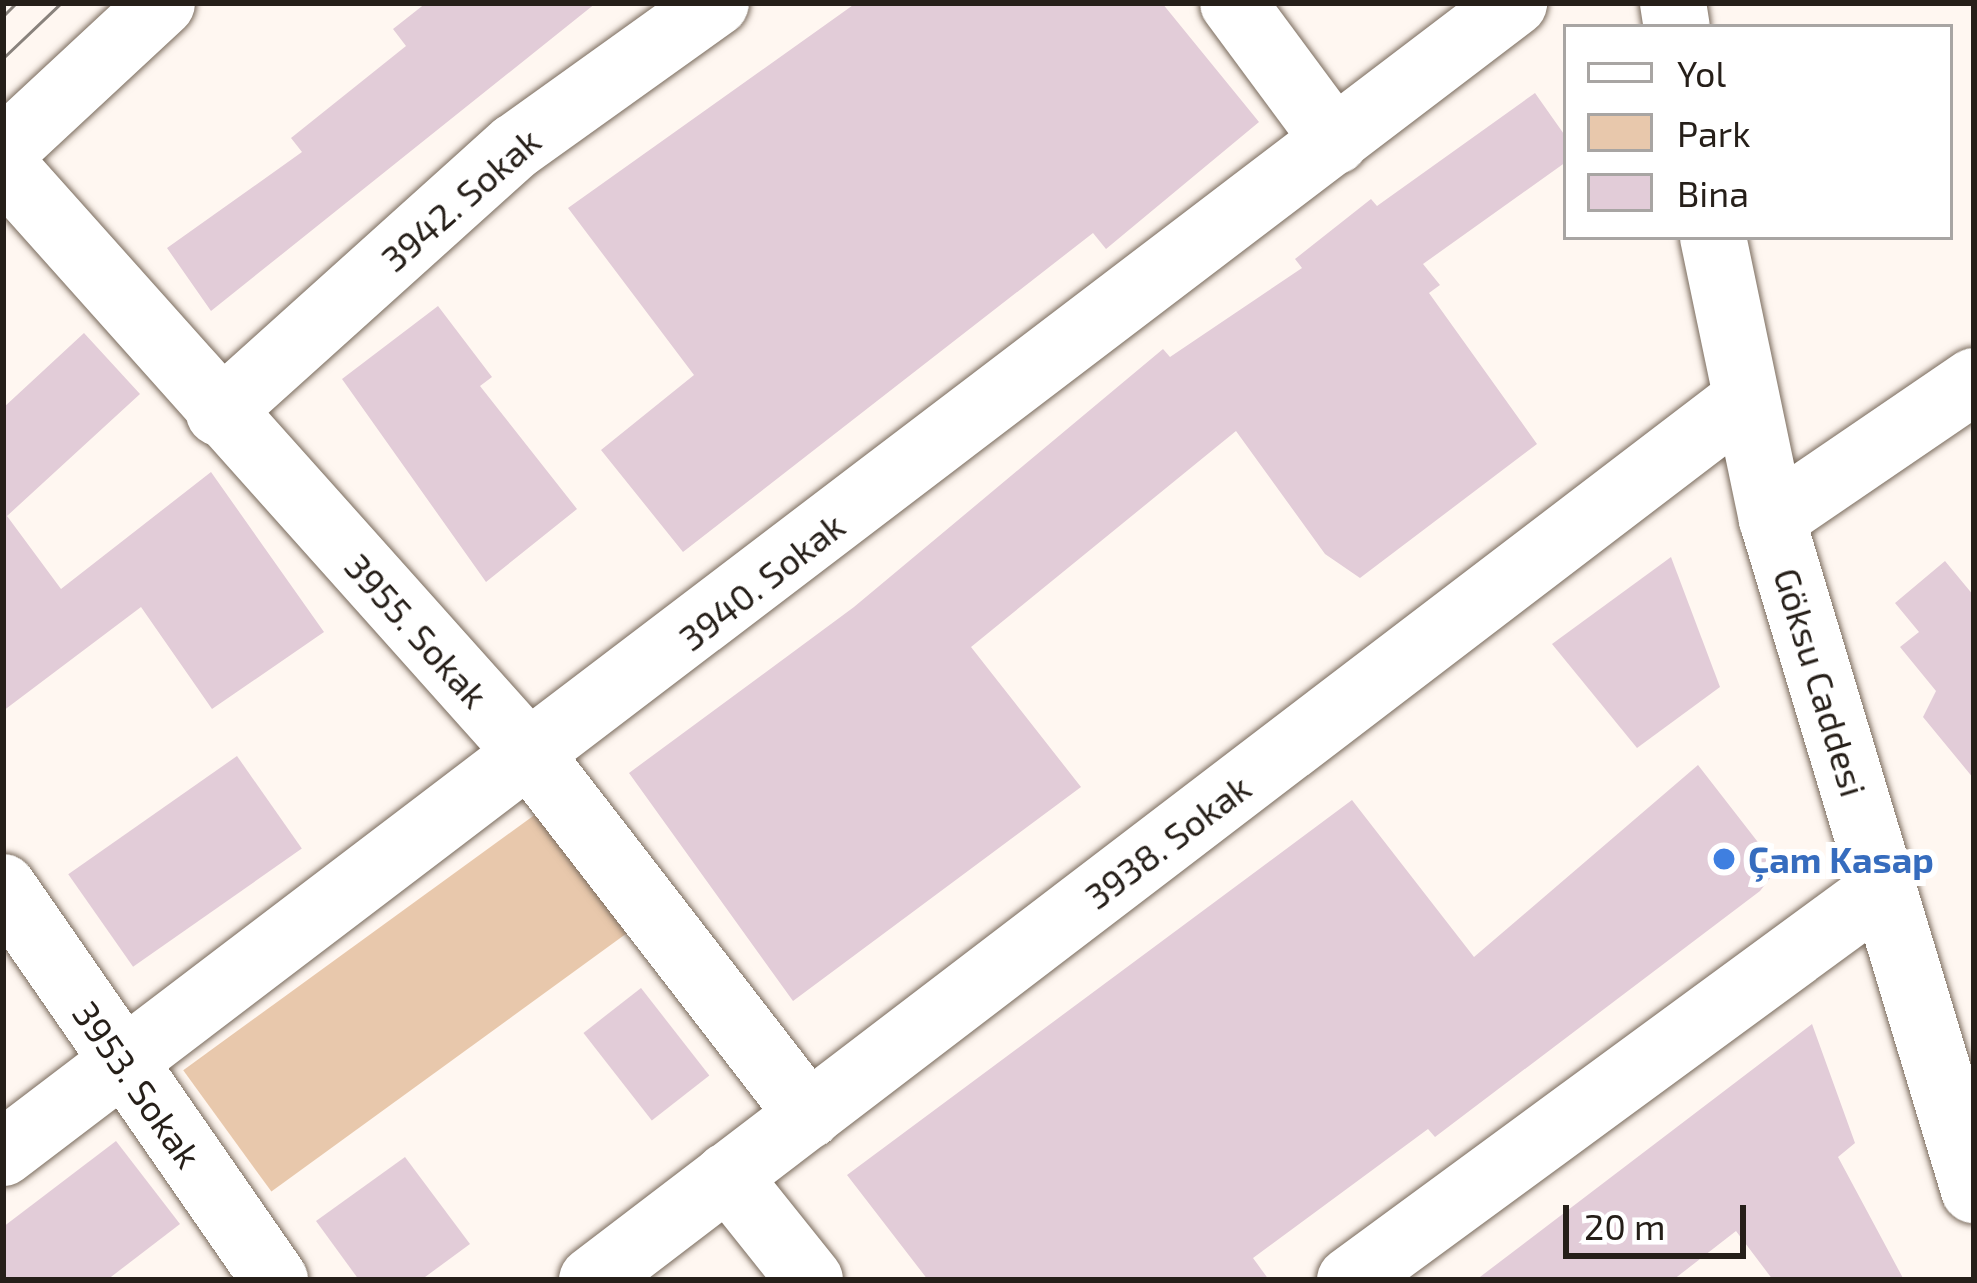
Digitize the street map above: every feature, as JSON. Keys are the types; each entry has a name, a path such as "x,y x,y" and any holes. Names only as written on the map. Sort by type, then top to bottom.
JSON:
{"street":[{"path":"3,151 162,3"},
{"name":"3942. Sokak","path":"219,413 516,146 716,3"},
{"path":"1233,3 1335,141"},
{"name":"3940. Sokak","path":"3,1153 532,757 1514,3"},
{"name":"3955. Sokak","path":"3,165 219,413 532,757 808,1114"},
{"name":"Göksu Caddesi","path":"1714,240 1742,402 1772,519 1974,1190"},
{"path":"1772,519 1974,381"},
{"name":"3938. Sokak","path":"592,1280 1742,402"},
{"name":"3953. Sokak","path":"3,887 275,1280"},
{"path":"1350,1280 1883,890"},
{"path":"727,1176 810,1280"}],"green space":[{"path":"540,811 628,932 271,1192 183,1070"}],"building":[{"path":"426,3 596,3 211,311 167,248 302,152 291,138 406,46 393,29"},
{"path":"856,3 1162,3 1259,122 1106,249 1093,233 683,552 601,450 694,375 568,208"},
{"path":"1535,93 1563,133 1563,164 1423,264 1440,285 1429,293 1537,444 1360,578 1325,554 1236,431 971,647 1081,787 793,1001 629,773 854,607 1163,349 1170,357 1302,268 1295,259 1371,199 1377,206"},
{"path":"438,306 492,377 480,386 577,509 486,582 342,379"},
{"path":"84,333 140,394 7,516 61,589 211,472 324,632 212,709 141,607 3,711 3,408"},
{"path":"1671,557 1720,687 1637,748 1552,644"},
{"path":"1945,561 1974,596 1974,779 1923,717 1936,691 1900,647 1919,632 1895,603"},
{"path":"237,756 302,849 133,967 68,874"},
{"path":"1698,765 1778,868 1760,891 1435,1137 1428,1129 1253,1258 1269,1280 928,1280 847,1175 1352,800 1474,957"},
{"path":"641,988 709,1075 652,1120 583,1033"},
{"path":"1812,1024 1855,1143 1838,1157 1904,1280 1773,1280 1736,1231 1673,1280 1476,1280"},
{"path":"116,1141 180,1224 107,1280 3,1280 3,1227"},
{"path":"405,1157 470,1244 421,1280 359,1280 316,1221"}],"tram line":[{"path":"3,16 16,3"},
{"path":"3,58 61,3"}],"place":[{"name":"Çam Kasap","path":"1724,859"}]}
